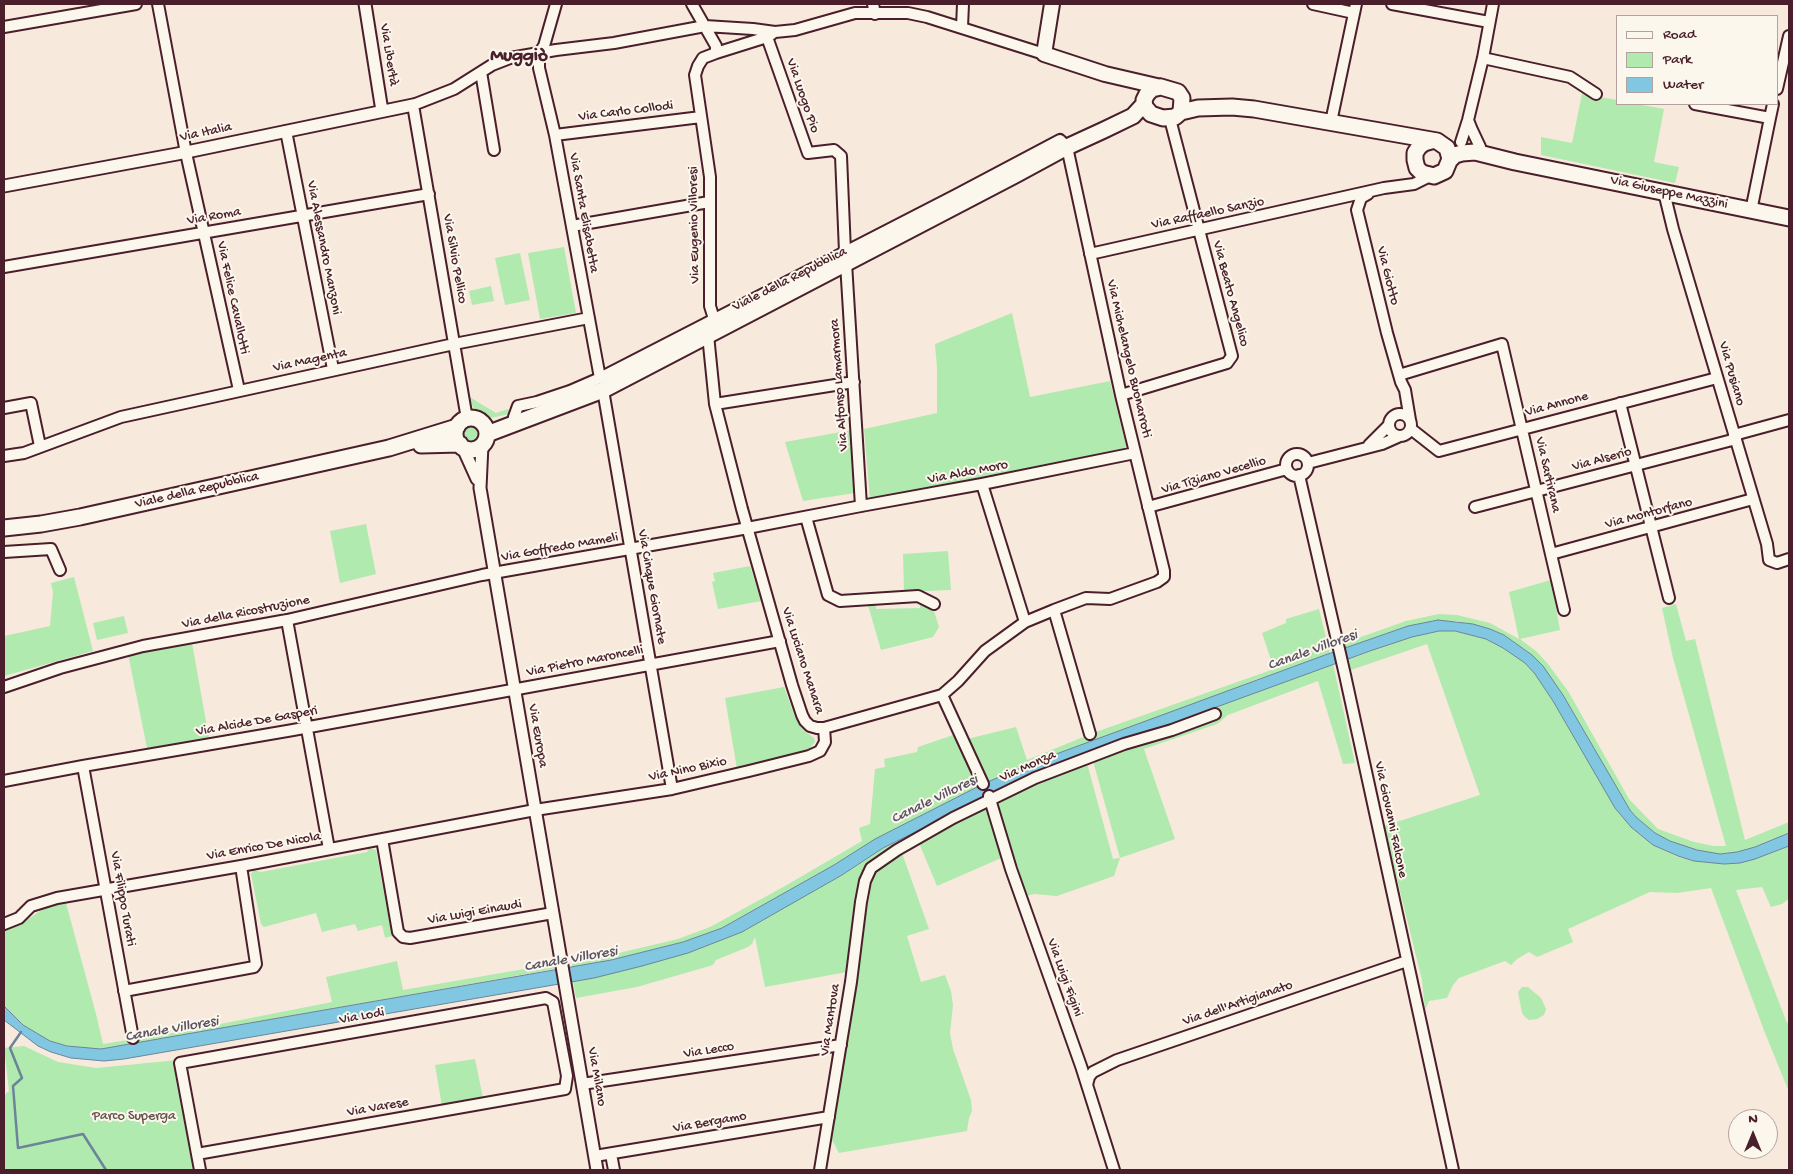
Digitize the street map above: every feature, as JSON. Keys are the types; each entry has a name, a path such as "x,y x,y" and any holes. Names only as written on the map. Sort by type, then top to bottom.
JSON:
{"main road":[{"path":"1052,4 1044,54 1108,74 1174,90 1180,95 1183,102 1171,116 1148,113 1135,87 1108,74"},
{"path":"1144,102 1149,91 1154,88 1161,88"},
{"name":"Via Giuseppe Mazzini","path":"1180,95 1232,107 1272,111 1435,141 1461,142 1549,168"},
{"name":"Viale della Repubblica","path":"4,528 80,517 475,429 568,403 601,384 708,335 845,257 1015,175 1066,146 1133,116 1144,102"},
{"name":"Via Giuseppe Mazzini","path":"1171,116 1198,108 1232,107"},
{"name":"Viale della Repubblica","path":"1104,130 1171,116"},
{"name":"Via Giuseppe Mazzini","path":"1370,130 1400,141 1415,159"},
{"path":"1435,141 1448,149 1450,160 1448,167 1443,173 1437,176 1430,176 1422,173 1415,159 1421,145 1435,141"},
{"name":"Via Giuseppe Mazzini","path":"1450,160 1462,152 1475,152 1789,218"},
{"name":"Viale della Repubblica","path":"475,429 568,403"},
{"path":"462,446 456,436 475,429"},
{"name":"Viale della Repubblica","path":"389,448 422,445 462,446 473,449 475,429"}],"street":[{"path":"4,27 136,4"},
{"name":"Via Felice Cavallotti","path":"158,4 186,152 239,390"},
{"name":"Via Libertà","path":"365,4 382,111"},
{"path":"539,53 544,46 556,4"},
{"path":"692,4 716,46 716,53 771,35 874,9 908,13 960,27 1044,54"},
{"path":"960,27 964,4"},
{"path":"1313,4 1355,8 1331,122"},
{"path":"1392,4 1489,22"},
{"path":"1461,142 1483,58 1493,4"},
{"path":"413,105 454,89 502,60 705,26 752,29 771,35"},
{"name":"Via Luogo Pio","path":"771,35 808,153 834,150 841,156 845,257"},
{"path":"1778,85 1789,36"},
{"name":"Via Santa Elisabetta","path":"539,53 539,68 555,135 601,384"},
{"name":"Via Eugenio Villoresi","path":"714,319 710,310 710,177 696,71 703,58 716,53"},
{"path":"1483,58 1570,77 1596,94"},
{"path":"481,72 494,150"},
{"name":"Via Italia","path":"4,186 186,152 413,105"},
{"name":"Via Silvio Pellico","path":"413,105 454,344 475,429"},
{"path":"1700,105 1770,118"},
{"path":"1750,210 1773,105"},
{"name":"Via Beato Angelico","path":"1122,394 1227,363 1231,359 1232,354 1171,116"},
{"name":"Via Carlo Collodi","path":"555,135 701,117"},
{"path":"1468,120 1480,147"},
{"name":"Via Alessandro Manzoni","path":"286,131 333,369"},
{"name":"Via Michelangelo Buonarroti","path":"1066,146 1164,577"},
{"path":"1401,186 1411,178 1415,159"},
{"name":"Via Raffaello Sanzio","path":"1090,254 1374,191 1414,184 1430,176"},
{"path":"1333,200 1347,202 1357,210 1361,198 1374,191"},
{"name":"Via Pusiano","path":"1664,192 1673,229 1767,544 1769,560 1772,563 1777,563 1789,559"},
{"name":"Via Roma","path":"4,267 429,194"},
{"path":"572,226 709,202"},
{"name":"Via Giotto","path":"1357,210 1373,280 1405,390 1410,425"},
{"name":"Viale della Repubblica","path":"514,417 518,406 601,384 714,319 845,257"},
{"name":"Via Alfonso Lamarmora","path":"845,257 861,506"},
{"name":"Via Magenta","path":"4,456 24,453 121,417 333,369 589,318"},
{"name":"Via Luciano Manara","path":"708,335 715,404 747,528 805,721 816,728 824,728 942,695 958,681 985,651 1025,622 1086,598 1110,599 1157,582 1164,577"},
{"name":"Via Sartirana","path":"1400,378 1502,344 1564,610"},
{"name":"Via Giotto","path":"1392,420 1401,401 1400,378"},
{"name":"Via Annone","path":"1410,425 1439,451 1717,378"},
{"path":"715,404 854,382"},
{"name":"Via Cinque Giornate","path":"601,384 672,789"},
{"path":"4,408 31,403 40,446"},
{"path":"1620,403 1669,598"},
{"path":"1400,436 1391,432 1392,420 1405,416 1410,425"},
{"name":"Via Tiziano Vecellio","path":"1367,447 1379,437 1392,420"},
{"name":"Via Alserio","path":"1475,507 1636,465 1789,420"},
{"name":"Via Tiziano Vecellio","path":"1299,476 1292,474 1287,469 1287,460 1294,454 1303,456 1308,463 1382,444 1407,435 1410,425"},
{"name":"Via Europa","path":"475,429 480,488 566,988"},
{"name":"Via Europa","path":"462,446 480,488"},
{"name":"Via Aldo Moro","path":"747,528 1135,453"},
{"path":"1299,476 1307,470 1308,463"},
{"name":"Via Tiziano Vecellio","path":"1148,508 1287,469"},
{"name":"Via Giovanni Falcone","path":"1299,476 1345,675 1453,1170"},
{"path":"982,484 1025,622"},
{"name":"Via Montorfano","path":"1551,554 1753,499"},
{"path":"806,517 828,595 840,601 918,596 934,604"},
{"name":"Via Goffredo Mameli","path":"495,572 630,550 747,528"},
{"path":"4,552 51,549 60,570"},
{"name":"Via della Ricostruzione","path":"4,687 60,668 143,646 287,620 495,572"},
{"path":"1054,610 1090,734"},
{"path":"287,620 329,849"},
{"name":"Via Pietro Maroncelli","path":"514,689 780,641"},
{"name":"Via Alcide De Gasperi","path":"4,781 514,689"},
{"path":"942,695 984,784"},
{"name":"Via Monza","path":"868,874 877,863 897,850 990,798 1051,771 1124,744 1172,730 1215,714"},
{"name":"Via Nino Bixio","path":"535,810 672,789 809,756 820,751 825,742 824,728"},
{"name":"Via Filippo Turati","path":"83,766 133,1038"},
{"name":"Via Luigi Figini","path":"990,798 1023,902 1087,1085 1114,1170"},
{"name":"Via Enrico De Nicola","path":"4,924 19,918 31,906 57,898 241,866 535,810"},
{"name":"Via Luigi Einaudi","path":"382,839 398,932 403,937 410,938 553,913"},
{"path":"124,991 254,968 256,964 241,866"},
{"name":"Via Mantova","path":"820,1170 851,982 856,931 868,874"},
{"name":"Via dell'Artigianato","path":"1087,1085 1092,1072 1117,1060 1407,961"},
{"name":"Via Milano","path":"566,988 597,1170"},
{"name":"Via Lodi","path":"200,1170 180,1063 546,998 553,1002 555,1008 567,1076 565,1089"},
{"name":"Via Lecco","path":"582,1084 841,1045"},
{"name":"Via Varese","path":"197,1154 565,1089"},
{"name":"Via Bergamo","path":"595,1156 829,1117"},
{"path":"610,1154 614,1170"}],"green space":[{"path":"1582,94 1616,100 1616,105 1642,105 1664,109 1654,162 1679,167 1675,183 1541,155 1541,137 1572,143"},
{"path":"564,247 576,313 540,319 528,253"},
{"path":"520,253 530,300 505,305 495,258"},
{"path":"491,286 494,301 472,305 469,291"},
{"path":"1012,313 1030,397 1110,381 1126,446 1123,450 870,500 864,429 937,413 935,344"},
{"path":"468,396 496,413 508,409 510,414 485,419 473,407"},
{"path":"467,424 475,424 480,429 478,440 467,442 462,437 462,429"},
{"path":"852,430 855,493 803,501 785,442"},
{"path":"366,524 376,574 340,583 330,531"},
{"path":"948,551 951,590 904,592 903,554"},
{"path":"750,566 761,601 718,609 712,582 715,581 713,573"},
{"path":"74,577 93,651 4,676 4,636 50,626 53,592 51,583"},
{"path":"1551,580 1560,630 1520,639 1536,651 1548,664 1568,691 1629,799 1658,829 1694,842 1726,846 1673,658 1662,608 1676,604 1686,641 1695,639 1745,840 1789,822 1789,833 1755,847 1720,854 1697,850 1670,841 1655,833 1630,810 1563,695 1532,655 1504,635 1490,629 1456,621 1408,626 1345,648 1344,643 1406,621 1439,614 1457,615 1490,623 1519,639 1509,592"},
{"path":"920,602 933,608 939,627 933,637 881,650 868,605 876,605 876,609 920,608"},
{"path":"1319,609 1330,654 1255,680 913,820 875,839 834,865 722,928 683,942 639,954 572,967 572,964 678,939 710,927 862,841 859,828 870,824 875,769 885,767 884,759 917,752 918,747 956,734 978,781 985,776 967,739 1016,727 1027,760 1093,733 1274,669 1262,633 1286,623 1286,619"},
{"path":"124,616 128,633 97,640 93,623"},
{"path":"1439,631 1454,631 1486,639 1525,663 1535,674 1553,701 1615,808 1631,827 1653,845 1678,857 1694,861 1724,864 1740,863 1789,846 1789,899 1782,904 1771,907 1762,887 1736,890 1787,1023 1789,1022 1789,1092 1711,888 1677,893 1650,892 1568,929 1573,942 1537,957 1529,952 1511,965 1505,961 1459,978 1453,985 1447,998 1429,1001 1425,1010 1422,980 1384,826 1480,795 1427,644 1351,670 1349,659 1412,637"},
{"path":"192,643 209,738 147,748 128,654"},
{"path":"1333,664 1355,763 1343,764 1318,681 1228,715 1217,724 1144,749 1175,839 1120,858 1114,876 1057,896 1034,894 1023,897 1006,856 937,886 919,843 902,853 929,929 907,936 921,982 945,975 951,991 953,1005 950,1033 953,1049 971,1100 972,1111 967,1131 839,1153 832,1140 865,903 874,870 860,880 847,972 765,987 755,937 752,944 748,947 716,960 713,965 637,987 576,998 573,981 613,973 688,953 742,932 842,875 883,848 1033,774","holes":["1093,761 1120,858 1113,859 1087,763"]},
{"path":"784,687 795,717 803,730 814,738 815,742 807,751 737,769 725,698"},
{"path":"369,848 376,850 392,936 385,938 382,925 358,931 355,924 322,932 316,913 264,927 261,924 251,874 254,870 261,872 367,852"},
{"path":"66,903 103,1044 190,1030 332,1002 326,977 397,961 403,990 553,964 554,969 163,1039 101,1049 83,1049 50,1041 23,1025 4,1006 4,929 20,925 47,906"},
{"path":"1522,987 1528,987 1541,998 1546,1009 1544,1015 1537,1019 1529,1020 1522,1013 1518,992"},
{"name":"Parco Superga","path":"24,1046 58,1062 96,1068 178,1060 197,1170 4,1170 4,1095 9,1091 4,1048"},
{"path":"475,1059 483,1098 442,1106 435,1065"}],"water":[{"path":"1438,620 1473,624 1490,629 1504,635 1532,655 1543,666 1563,695 1630,810 1655,833 1670,841 1697,850 1720,854 1755,847 1789,833 1789,846 1755,859 1740,863 1724,864 1694,861 1653,845 1631,827 1615,808 1553,701 1535,674 1525,663 1486,639 1455,631 1439,631 1412,637 1370,651 1033,774 883,848 842,875 742,932 688,953 642,966 594,978 104,1061 71,1058 51,1052 38,1046 4,1020 4,1006 23,1025 50,1041 67,1046 101,1049 611,960 683,942 722,928 834,865 875,839 983,784 1029,764 1325,655 1408,626"}],"waterway":[{"path":"21,1032 10,1048 22,1078 13,1086 18,1148 83,1134 106,1170"}],"district":[{"name":"Muggiò","path":"519,57"}],"water label":[{"name":"Canale Villoresi","path":"1313,651"},
{"name":"Canale Villoresi","path":"935,800"},
{"name":"Canale Villoresi","path":"571,960"},
{"name":"Canale Villoresi","path":"172,1030"}]}
